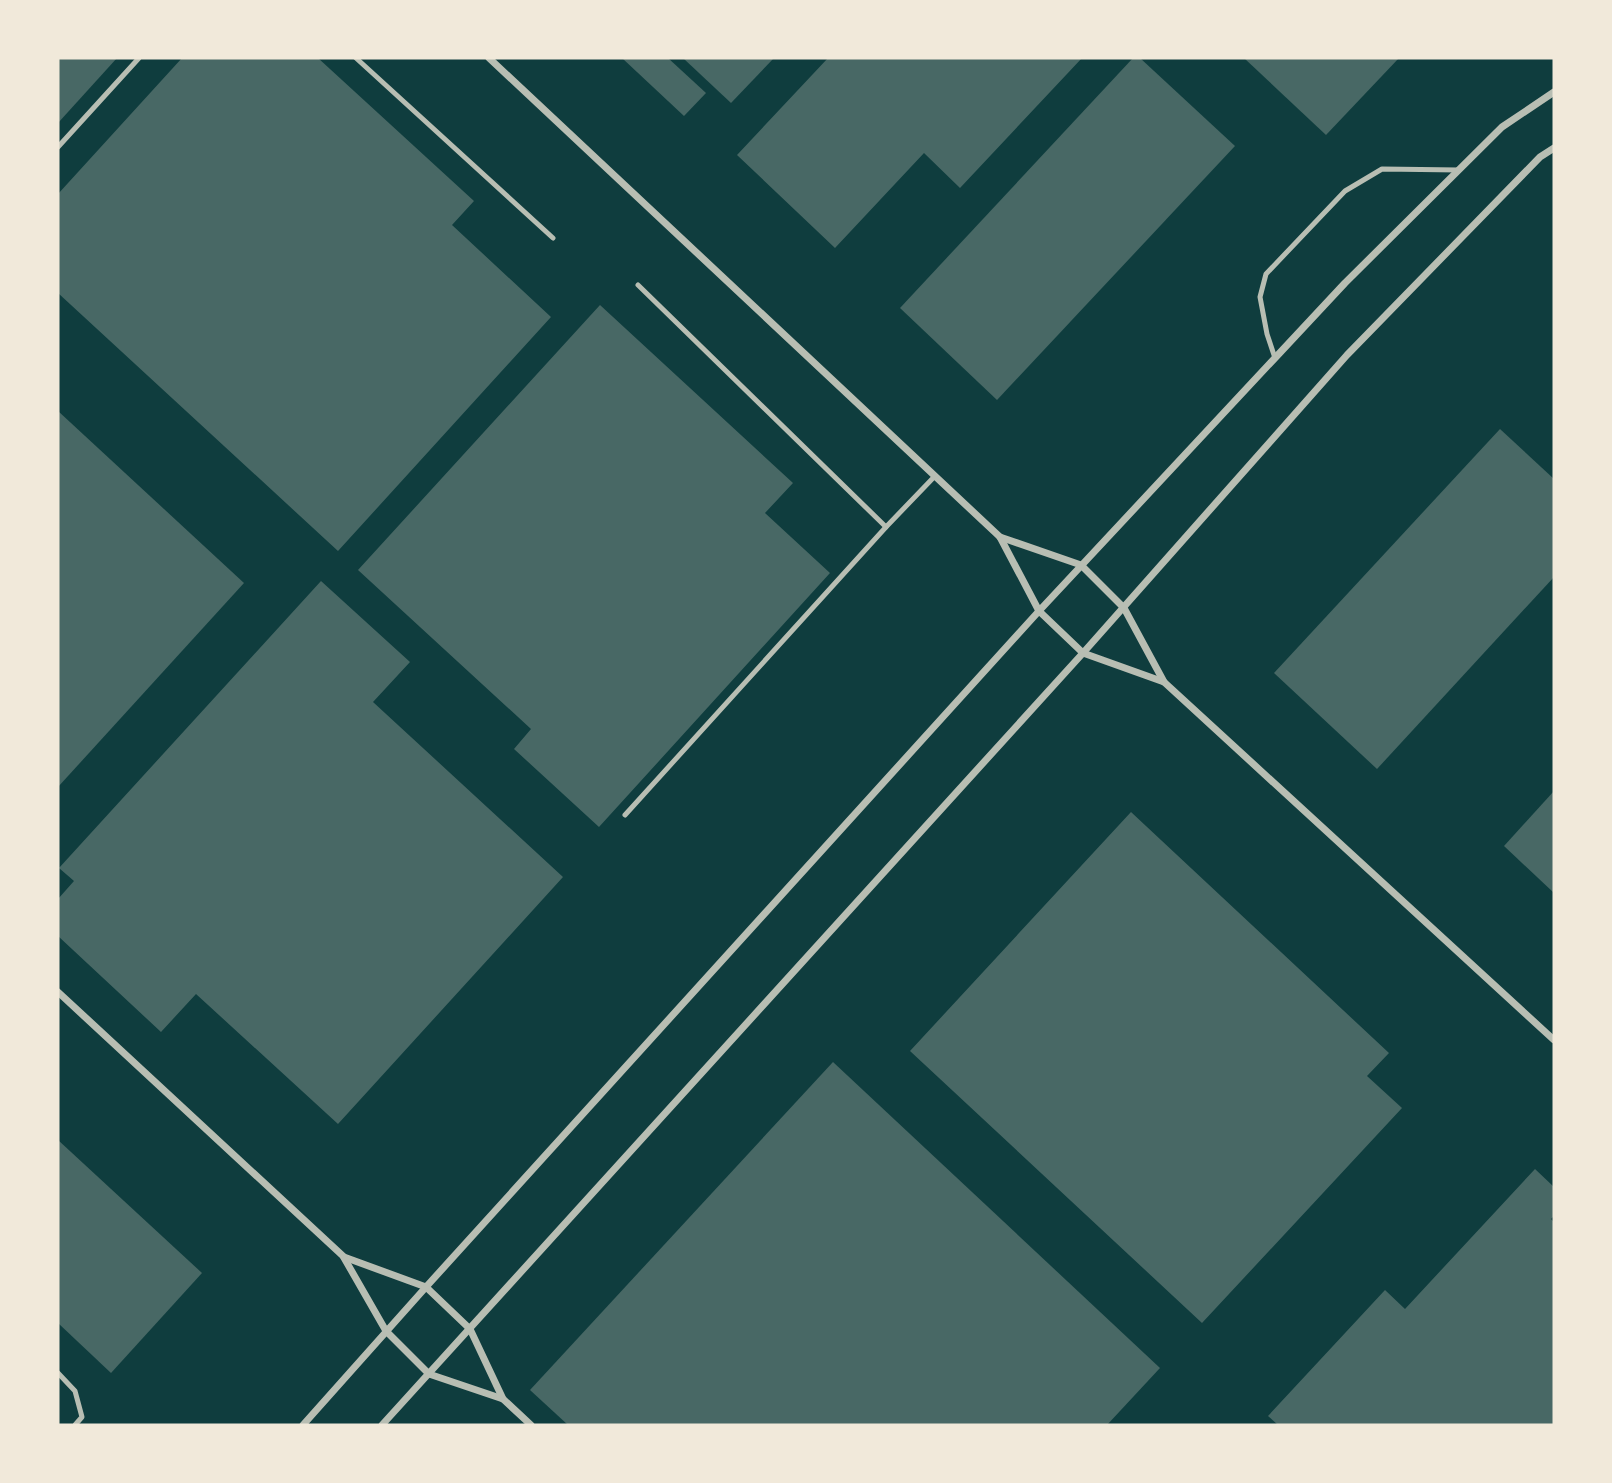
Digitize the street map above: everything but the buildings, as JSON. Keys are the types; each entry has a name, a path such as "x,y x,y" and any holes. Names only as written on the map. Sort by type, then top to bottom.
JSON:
{"street":[{"path":"489,58 1000,537 1038,611 1083,653 1164,682"},
{"path":"303,1425 1038,611 1275,358 1502,127 1554,92"},
{"path":"382,1425 1124,608 1347,355 1540,157 1554,148"},
{"path":"1000,537 1081,565 1124,608 1164,682 1554,1040"},
{"path":"58,992 343,1256 386,1331 429,1374 503,1399"},
{"path":"343,1256 426,1287 470,1329 503,1399 531,1425"}],"lane":[{"path":"58,147 139,58"},
{"path":"356,58 553,237"},
{"path":"1275,358 1260,297 1266,274 1345,191 1382,169 1459,170"},
{"path":"638,285 886,527"},
{"path":"625,815 935,476"},
{"path":"58,1373 75,1391 82,1417 75,1425"}]}
